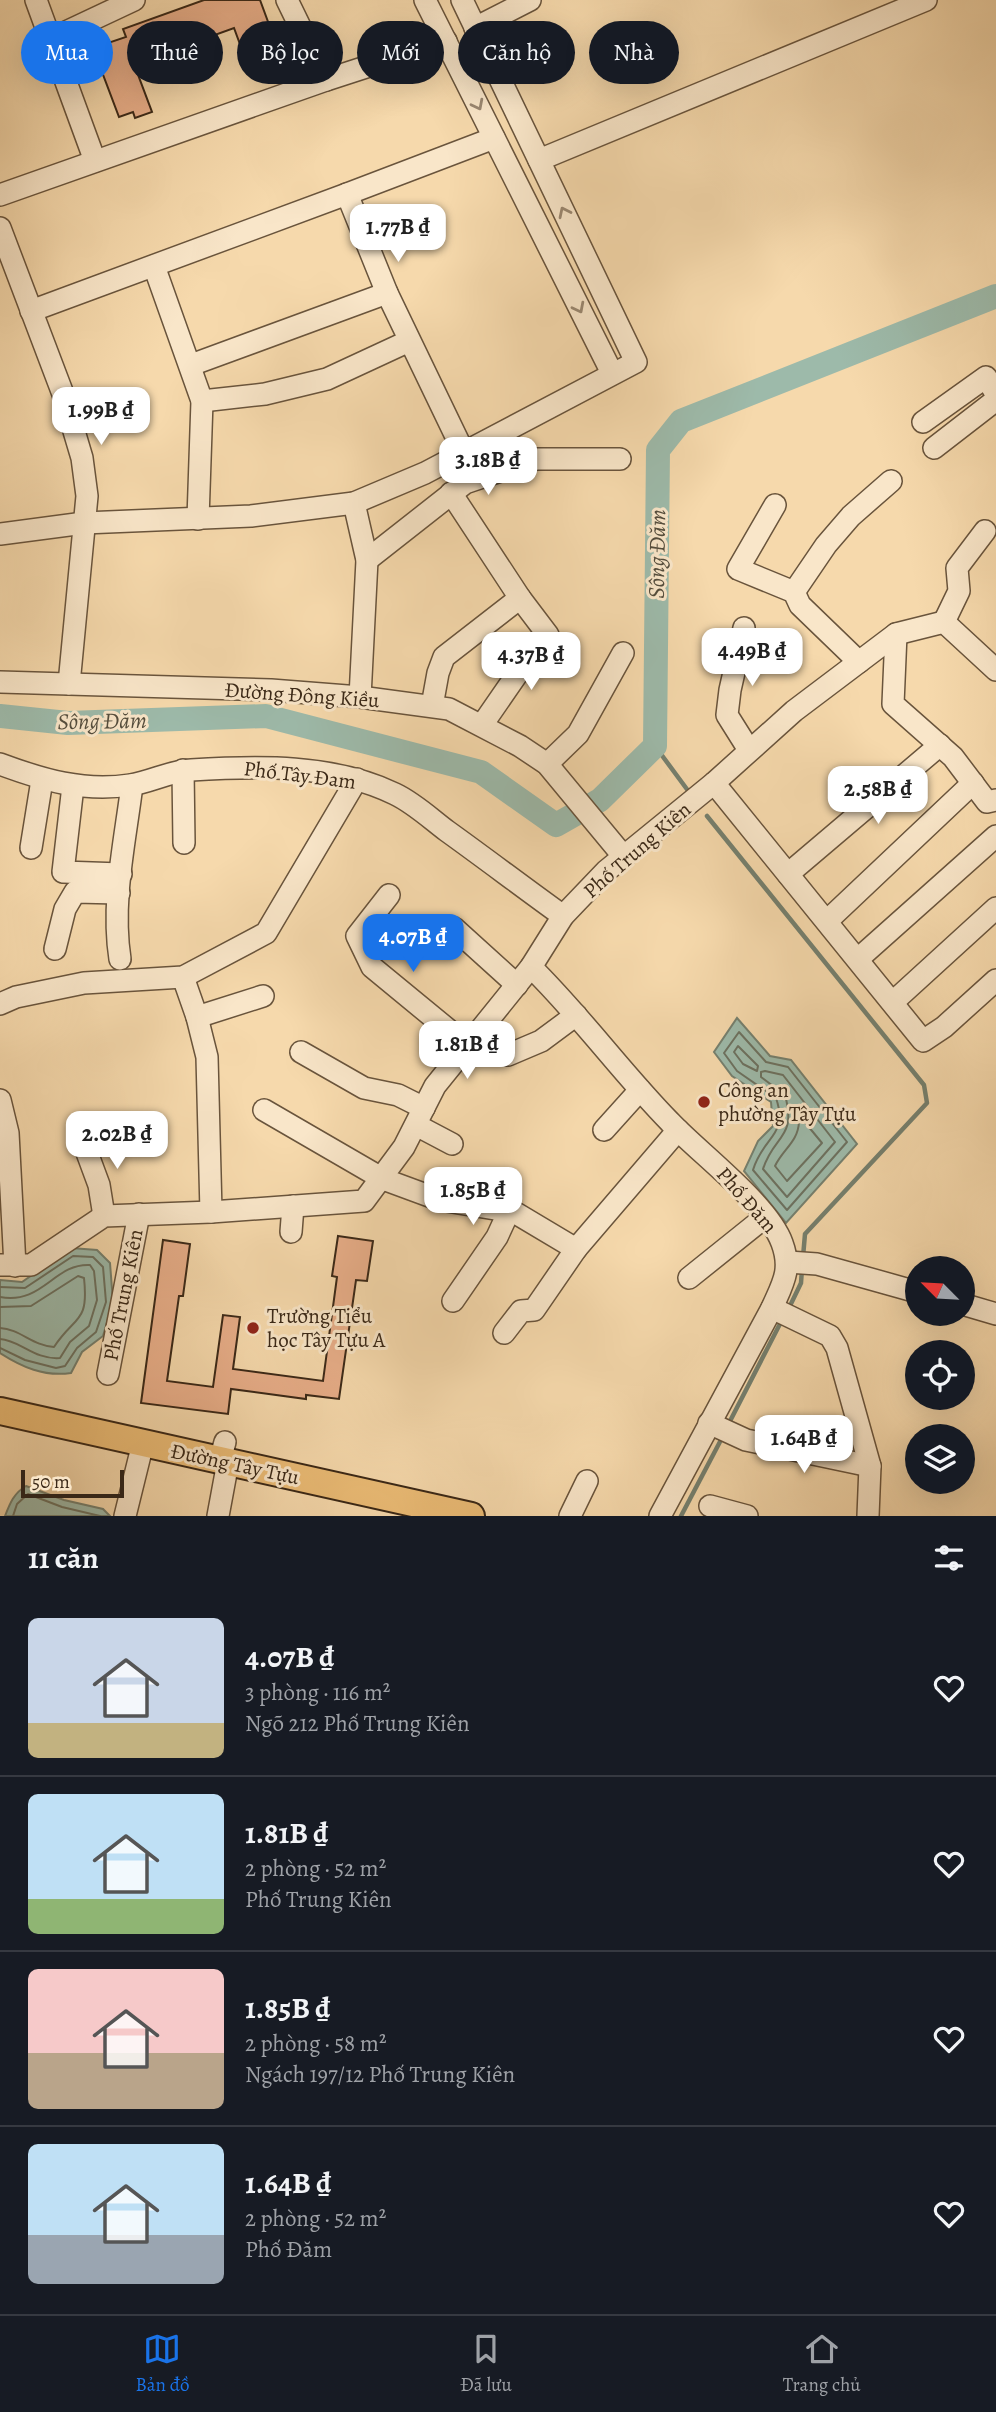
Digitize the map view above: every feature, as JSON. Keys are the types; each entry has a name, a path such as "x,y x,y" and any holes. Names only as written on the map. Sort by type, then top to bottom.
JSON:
{"main road":[{"name":"Đường Tây Tựu","path":"0,1411 143,1443 224,1455 471,1516"}],"street":[{"path":"37,0 45,21"},
{"path":"89,21 134,0"},
{"path":"287,0 297,21"},
{"path":"425,0 612,373"},
{"path":"462,0 472,21"},
{"path":"489,21 530,0"},
{"path":"539,160 926,0"},
{"path":"343,74 446,41"},
{"path":"67,84 95,161"},
{"path":"0,195 315,84"},
{"path":"0,534 84,523 251,516 354,503 425,473 636,362 502,84"},
{"path":"31,312 494,138"},
{"path":"347,194 387,293 464,453"},
{"path":"0,228 63,394 82,458 87,496 69,684"},
{"path":"153,266 202,401 198,519"},
{"path":"191,365 387,293"},
{"path":"202,401 265,394 327,379 409,341"},
{"path":"923,422 986,377 996,394"},
{"path":"934,448 996,400"},
{"path":"367,560 465,483 536,459 620,458"},
{"path":"793,592 826,545 851,516 891,481"},
{"path":"451,493 520,598 548,635 531,654 482,725"},
{"path":"354,503 367,560 359,696"},
{"path":"775,505 738,569 793,592 800,605 859,662"},
{"path":"985,531 957,568 959,591 944,622 995,670"},
{"path":"432,706 444,657 520,598"},
{"name":"Phố Trung Kiên","path":"108,1374 139,1214 211,1212 364,1201 383,1179 435,1086 531,967 563,916 606,871 712,785 794,711 896,634 944,622"},
{"path":"744,628 727,715 748,750"},
{"path":"896,634 893,704 953,757 987,802 996,800"},
{"path":"547,764 578,734 623,653"},
{"name":"Đường Đông Kiều","path":"0,682 359,696 449,709 482,725 547,764 624,857"},
{"path":"788,874 940,745"},
{"name":"Phố Tây Đam","path":"0,764 42,780 73,786 132,785 183,770 245,766 357,779 397,794 563,916"},
{"path":"183,770 184,843"},
{"path":"0,1004 16,997 84,983 183,977 266,933 357,779"},
{"path":"32,848 42,780"},
{"path":"827,921 973,783"},
{"path":"120,959 120,883 132,785"},
{"path":"712,785 827,921 923,1041 944,1027 996,980"},
{"path":"73,786 63,872 120,883"},
{"path":"858,959 996,836"},
{"path":"55,949 65,909 75,892 120,883"},
{"path":"388,895 357,936 372,968 468,1046"},
{"path":"893,1002 996,908"},
{"path":"454,928 517,985"},
{"name":"Phố Đăm","path":"531,967 640,1090 765,1216 781,1240 791,1262"},
{"path":"183,977 207,1057 211,1212"},
{"path":"197,1017 263,996"},
{"path":"508,1055 541,1041 576,1015"},
{"path":"301,1052 364,1088 398,1095 452,1144"},
{"path":"604,1130 640,1090"},
{"path":"0,1100 8,1133 7,1266 31,1265 104,1216 139,1214"},
{"path":"264,1110 383,1179 440,1200 509,1211 576,1249"},
{"path":"504,1333 521,1311 534,1310 576,1249 678,1130"},
{"path":"82,1139 99,1185 104,1216"},
{"path":"291,1232 293,1206"},
{"path":"453,1301 497,1237 509,1211"},
{"path":"689,1278 765,1216"},
{"path":"660,1516 774,1309 791,1262 817,1264 905,1289"},
{"path":"975,1308 996,1314"},
{"path":"774,1309 831,1336 837,1348 870,1466 868,1516"},
{"path":"711,1424 746,1440 870,1466"},
{"path":"125,1516 143,1443"},
{"path":"218,1516 224,1455"},
{"path":"570,1516 587,1481"},
{"path":"710,1506 747,1516"}],"water":[{"path":"737,1018 770,1056 791,1060 857,1144 786,1223 744,1171 758,1141 773,1126 771,1102 732,1076 714,1052"},
{"path":"71,1248 97,1250 110,1263 113,1302 103,1336 82,1352 71,1373 52,1374 25,1367 0,1353 0,1280 22,1282"},
{"path":"26,1486 64,1500 103,1509 110,1516 5,1516 15,1495"}],"building":[{"path":"204,0 260,0 268,21 237,21 237,36 234,28 223,32 223,21 145,21"},
{"path":"127,28 127,84 142,84 152,112 135,118 133,112 119,117 107,84 113,84 113,41 126,37 123,29"},
{"path":"338,1236 373,1241 367,1281 356,1280 339,1399 306,1395 306,1399 231,1389 228,1414 141,1403 163,1240 190,1244 183,1296 179,1296 167,1381 213,1387 223,1315 240,1317 233,1369 323,1381 337,1277 332,1276"}],"waterway":[{"name":"Sông Đăm","path":"0,716 68,723 266,716 481,772 556,825 600,800 655,746 658,450 681,421 996,296"},
{"path":"655,746 689,792"},
{"path":"707,816 924,1085 927,1103 805,1234 803,1257"},
{"path":"788,1310 801,1283 802,1269"},
{"path":"728,1425 782,1320"},
{"path":"681,1516 723,1436"}],"place":[{"name":"Công an phường Tây Tựu","path":"704,1102"},
{"name":"Trường Tiểu học Tây Tựu A","path":"253,1328"}]}
